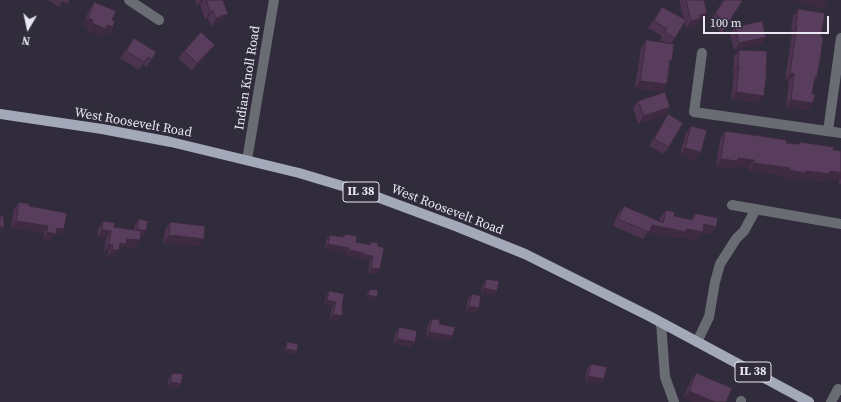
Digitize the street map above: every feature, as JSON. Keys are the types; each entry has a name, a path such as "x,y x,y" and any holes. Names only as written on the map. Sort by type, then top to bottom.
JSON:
{"main road":[{"name":"West Roosevelt Road","path":"0,114 136,135 171,142 299,173 369,194 525,254 662,323 809,402"}],"street":[{"path":"129,0 160,20"},
{"name":"Indian Knoll Road","path":"247,160 274,0"},
{"path":"828,131 841,38"},
{"path":"702,53 694,112 841,133"},
{"path":"732,205 841,224"},
{"path":"697,342 709,317 715,282 720,264 736,239 744,231 756,209"},
{"path":"662,323 666,377 674,402"},
{"path":"831,402 838,389 841,390"}],"building":[{"path":"206,0 223,0 228,14 216,18 213,10 210,12"},
{"path":"686,0 704,0 707,13 700,15 701,18 691,21"},
{"path":"724,0 743,0 727,25 719,20 721,18 715,14"},
{"path":"94,2 116,11 112,20 115,21 113,27 107,25 106,29 92,23 93,20 88,18"},
{"path":"662,7 686,20 675,38 665,32 667,29 654,21"},
{"path":"798,9 825,13 821,37 823,37 821,54 812,94 815,94 813,103 791,100 794,74 790,73"},
{"path":"762,21 766,37 739,43 735,27"},
{"path":"201,32 215,45 197,63 184,51"},
{"path":"134,38 156,52 152,59 148,57 144,62 126,51"},
{"path":"646,40 674,44 667,84 640,81"},
{"path":"739,50 767,51 764,96 736,92"},
{"path":"665,92 670,107 644,116 638,101"},
{"path":"668,114 683,123 669,147 654,139"},
{"path":"691,126 707,130 701,152 685,148"},
{"path":"725,131 787,140 786,143 800,144 800,142 834,147 833,150 841,151 841,173 830,171 830,174 806,171 806,173 789,170 790,168 754,163 754,160 738,158 737,161 721,159"},
{"path":"19,202 29,204 29,206 67,213 64,229 57,228 56,234 47,232 48,226 16,221"},
{"path":"624,206 663,223 666,210 675,212 674,216 693,220 695,213 718,218 716,227 704,224 703,232 687,229 686,232 652,225 649,232 618,219"},
{"path":"0,216 3,216 4,227 0,227"},
{"path":"139,219 148,221 146,231 137,229"},
{"path":"103,221 115,223 114,227 141,231 140,240 127,239 126,244 120,243 119,250 112,250 113,245 109,244 111,231 102,230"},
{"path":"170,222 205,226 204,239 169,235"},
{"path":"344,234 357,236 356,242 370,245 371,242 378,243 378,246 384,248 380,269 371,268 373,256 364,255 364,253 349,250 349,248 328,244 330,235 344,237"},
{"path":"486,279 499,281 497,291 484,288"},
{"path":"370,289 378,290 377,297 368,295"},
{"path":"329,291 344,294 342,316 333,314 336,302 327,300"},
{"path":"472,294 481,296 479,308 469,306"},
{"path":"432,319 440,320 439,324 455,327 453,336 429,332"},
{"path":"399,327 417,331 415,342 397,339"},
{"path":"287,342 298,344 297,351 286,349"},
{"path":"591,364 607,367 604,379 588,376"},
{"path":"172,373 183,374 181,384 171,382"},
{"path":"696,373 732,388 726,402 715,402 689,391"}]}
